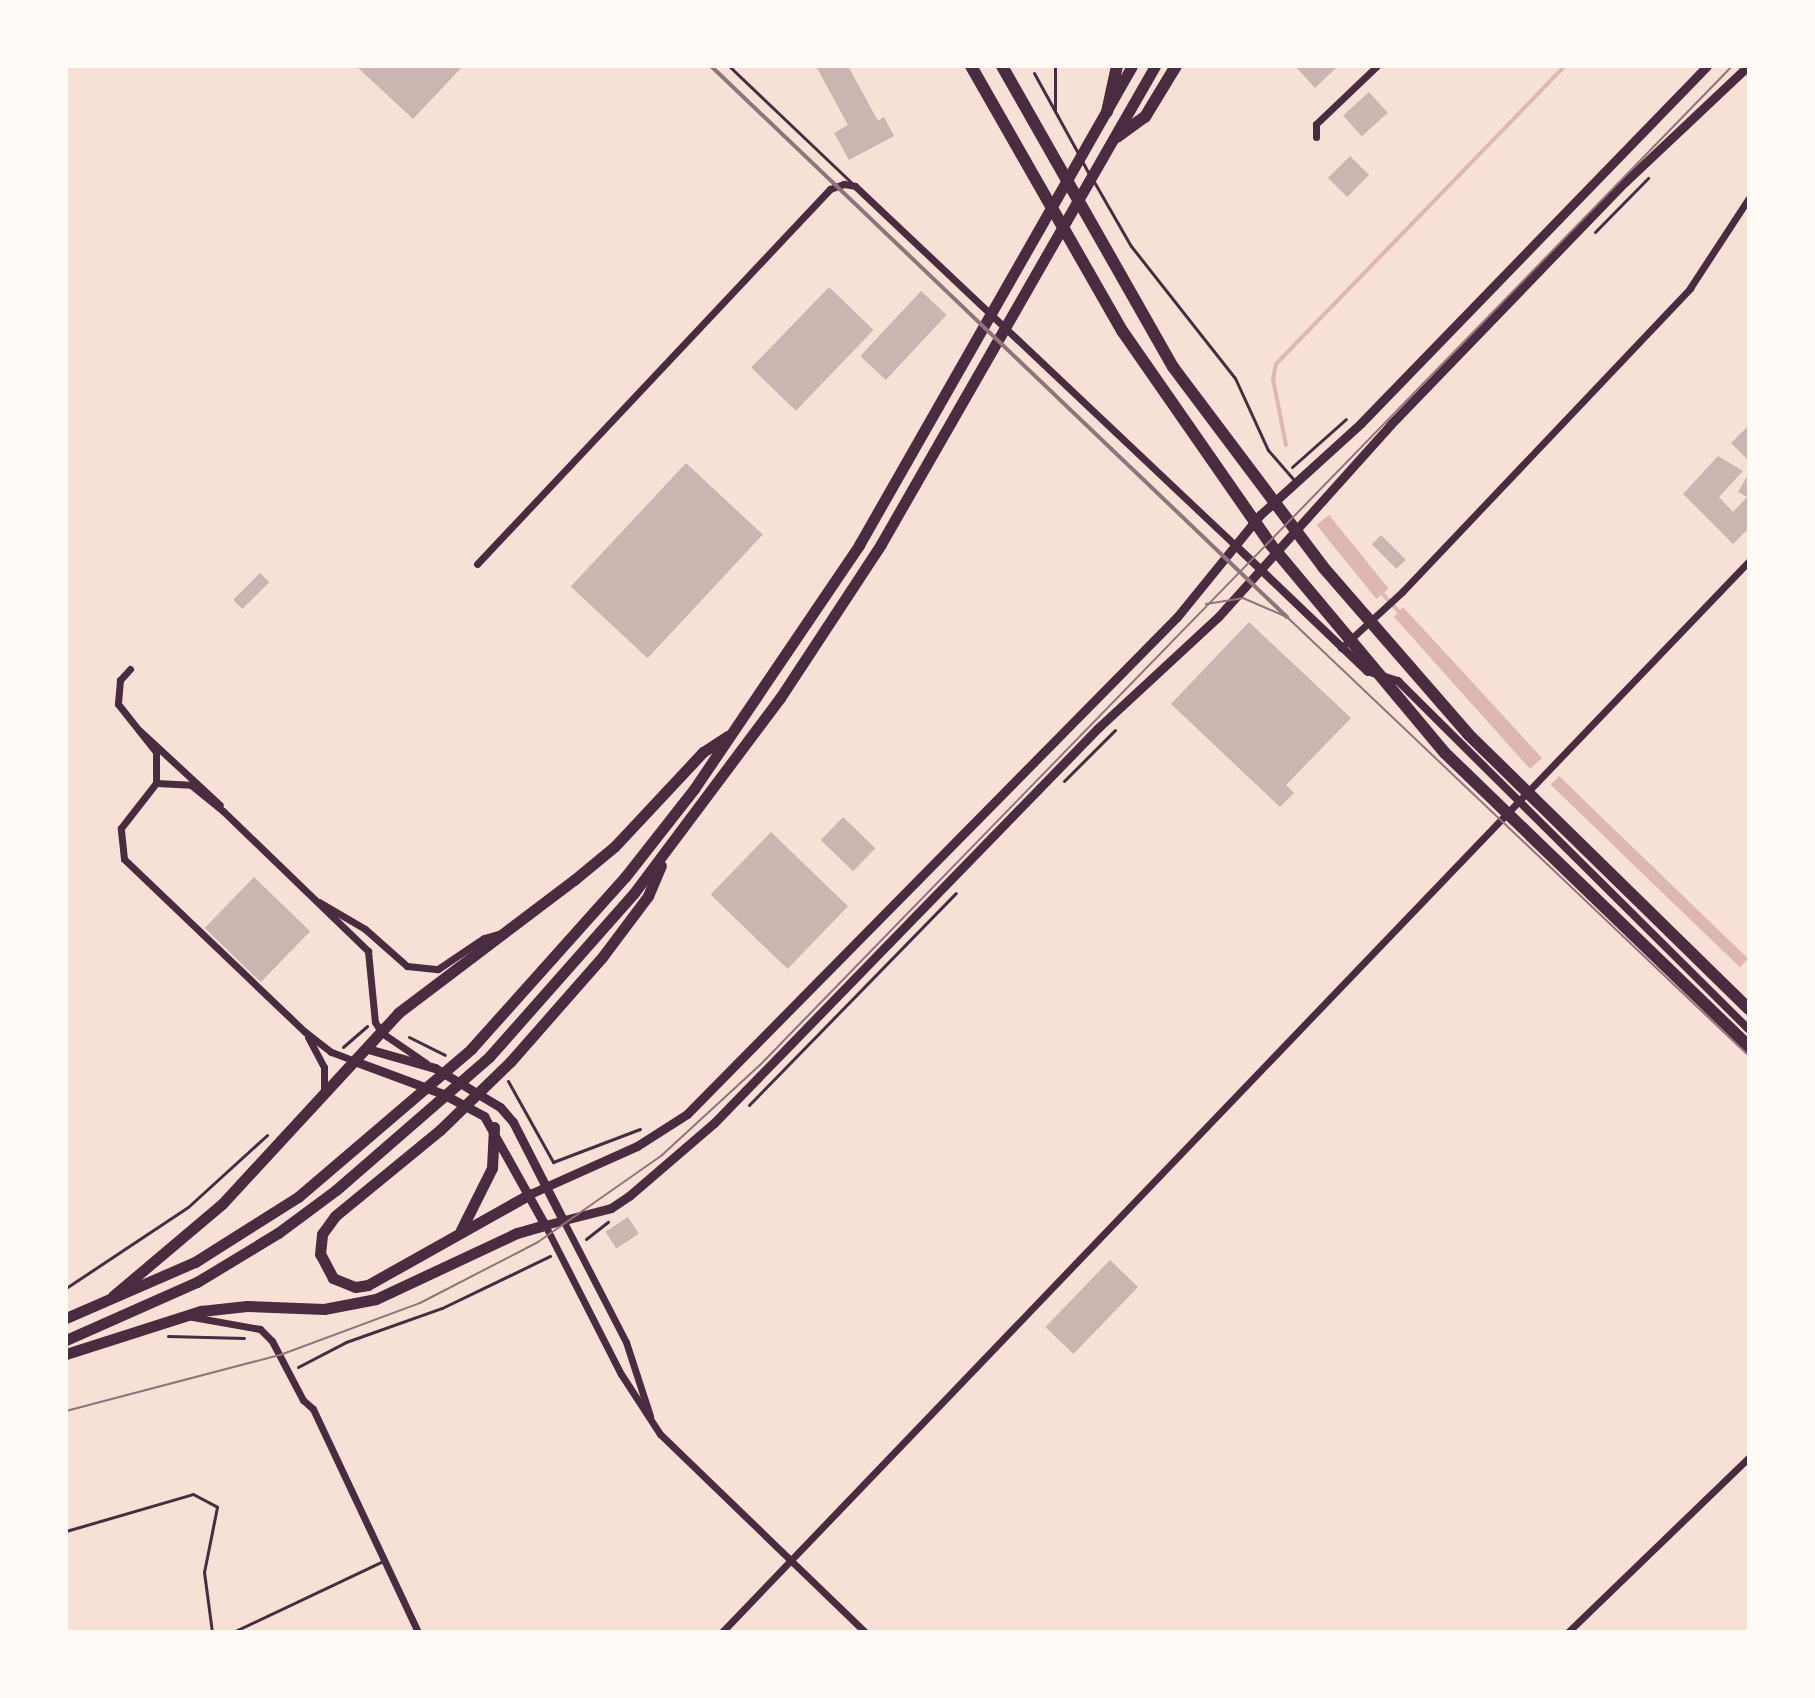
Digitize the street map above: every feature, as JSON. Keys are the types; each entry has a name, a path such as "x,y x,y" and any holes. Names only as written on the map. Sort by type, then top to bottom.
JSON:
{"highway":[{"path":"971,66 1123,332 1234,495 1306,589 1445,753 1749,1047"},
{"path":"1002,66 1113,268 1173,367 1252,476 1370,625 1468,734 1749,1009"},
{"path":"1107,112 1117,66"},
{"path":"66,1318 105,1304 195,1262 265,1220 402,1113 471,1049 625,877 735,731 859,545 1132,66"},
{"path":"66,1340 149,1305 238,1259 318,1204 489,1057 667,852 847,599 1019,307 1155,66"},
{"path":"1117,137 1145,117 1176,66"},
{"path":"105,1304 222,1204 382,1033 440,979 508,932 615,846 703,752 735,731"},
{"path":"530,1194 368,1285 333,1278 320,1254 322,1234 335,1216 440,1130 510,1062 648,896 667,852"},
{"path":"460,1231 492,1168 494,1127"},
{"path":"66,1354 185,1314 229,1306 307,1310 359,1304 439,1273 517,1233 545,1225"}],"main road":[{"path":"530,1194 637,1146 687,1114 1177,617 1295,481 1361,423 1707,66"},
{"path":"357,1062 443,1094 494,1127 545,1225 611,1208 714,1123 1087,738 1218,617 1258,569 1615,193 1748,66"},
{"path":"368,1049 435,1068 500,1107 547,1186 563,1220"}],"street":[{"path":"1316,137 1316,124 1377,66"},
{"path":"477,564 830,189 855,186 1391,696 1428,712"},
{"path":"1341,648 1381,613 1690,288 1749,198"},
{"path":"722,1632 1749,561"},
{"path":"130,669 120,680 118,704 156,752 156,783 121,828 124,859 305,1032 331,1052 357,1062"},
{"path":"1367,671 1398,681 1515,802 1749,1029"},
{"path":"139,730 368,951 374,980 372,1010 382,1033 435,1068"},
{"path":"156,783 191,785 223,811"},
{"path":"319,902 365,929 407,966 438,969 484,938 508,932"},
{"path":"305,1032 324,1067 323,1097"},
{"path":"563,1220 626,1342 652,1422"},
{"path":"545,1225 652,1422 668,1443 865,1632"},
{"path":"185,1314 260,1329 313,1409 418,1632"},
{"path":"1568,1632 1749,1457"}],"lane":[{"path":"729,66 855,186"},
{"path":"1055,66 1055,113"},
{"path":"1034,73 1131,246 1235,378 1268,450 1295,481"},
{"path":"66,1531 193,1494 217,1507 204,1572 212,1632"},
{"path":"233,1632 385,1560"}],"path":[{"path":"1287,472 1351,415"},
{"path":"558,1163 650,1124"},
{"path":"66,1288 188,1207 273,1130"},
{"path":"288,1372 346,1342 442,1308 538,1258"},
{"path":"158,1337 246,1338"}],"shaded area":[{"path":"1329,515 1389,589 1376,599 1317,525"},
{"path":"1403,607 1542,758 1530,769 1394,617"},
{"path":"1559,776 1748,959 1740,967 1551,785"}],"building":[{"path":"356,66 463,66 413,119"},
{"path":"816,66 848,66 878,121 884,117 894,136 849,160 834,133 848,125"},
{"path":"1295,66 1338,66 1315,88"},
{"path":"1369,92 1388,113 1362,136 1343,115"},
{"path":"1350,156 1369,175 1347,197 1328,178"},
{"path":"829,287 874,330 796,411 751,368"},
{"path":"921,291 947,315 886,380 860,356"},
{"path":"1749,425 1749,461 1731,443"},
{"path":"1718,456 1743,471 1719,497 1733,512 1747,497 1738,492 1749,473 1749,528 1733,544 1683,494"},
{"path":"686,463 763,535 648,658 571,587"},
{"path":"1381,535 1406,560 1397,569 1372,544"},
{"path":"260,573 269,582 242,609 233,600"},
{"path":"1249,622 1351,718 1286,785 1294,793 1280,807 1171,704"},
{"path":"843,817 875,848 853,871 821,840"},
{"path":"771,832 848,906 788,969 711,895"},
{"path":"254,877 310,931 261,982 205,928"},
{"path":"628,1217 639,1234 616,1248 605,1232"},
{"path":"1110,1260 1138,1287 1073,1354 1045,1327"}],"waterway":[{"path":"1286,445 1273,379 1276,364 1565,66"},
{"path":"1382,593 1400,613"}],"tram line":[{"path":"66,1411 280,1355 420,1303 538,1242 661,1156 760,1065 1732,66"},
{"path":"1206,604 1243,598 1287,617 1749,1056"}],"railway":[{"path":"711,66 1287,617"}]}
